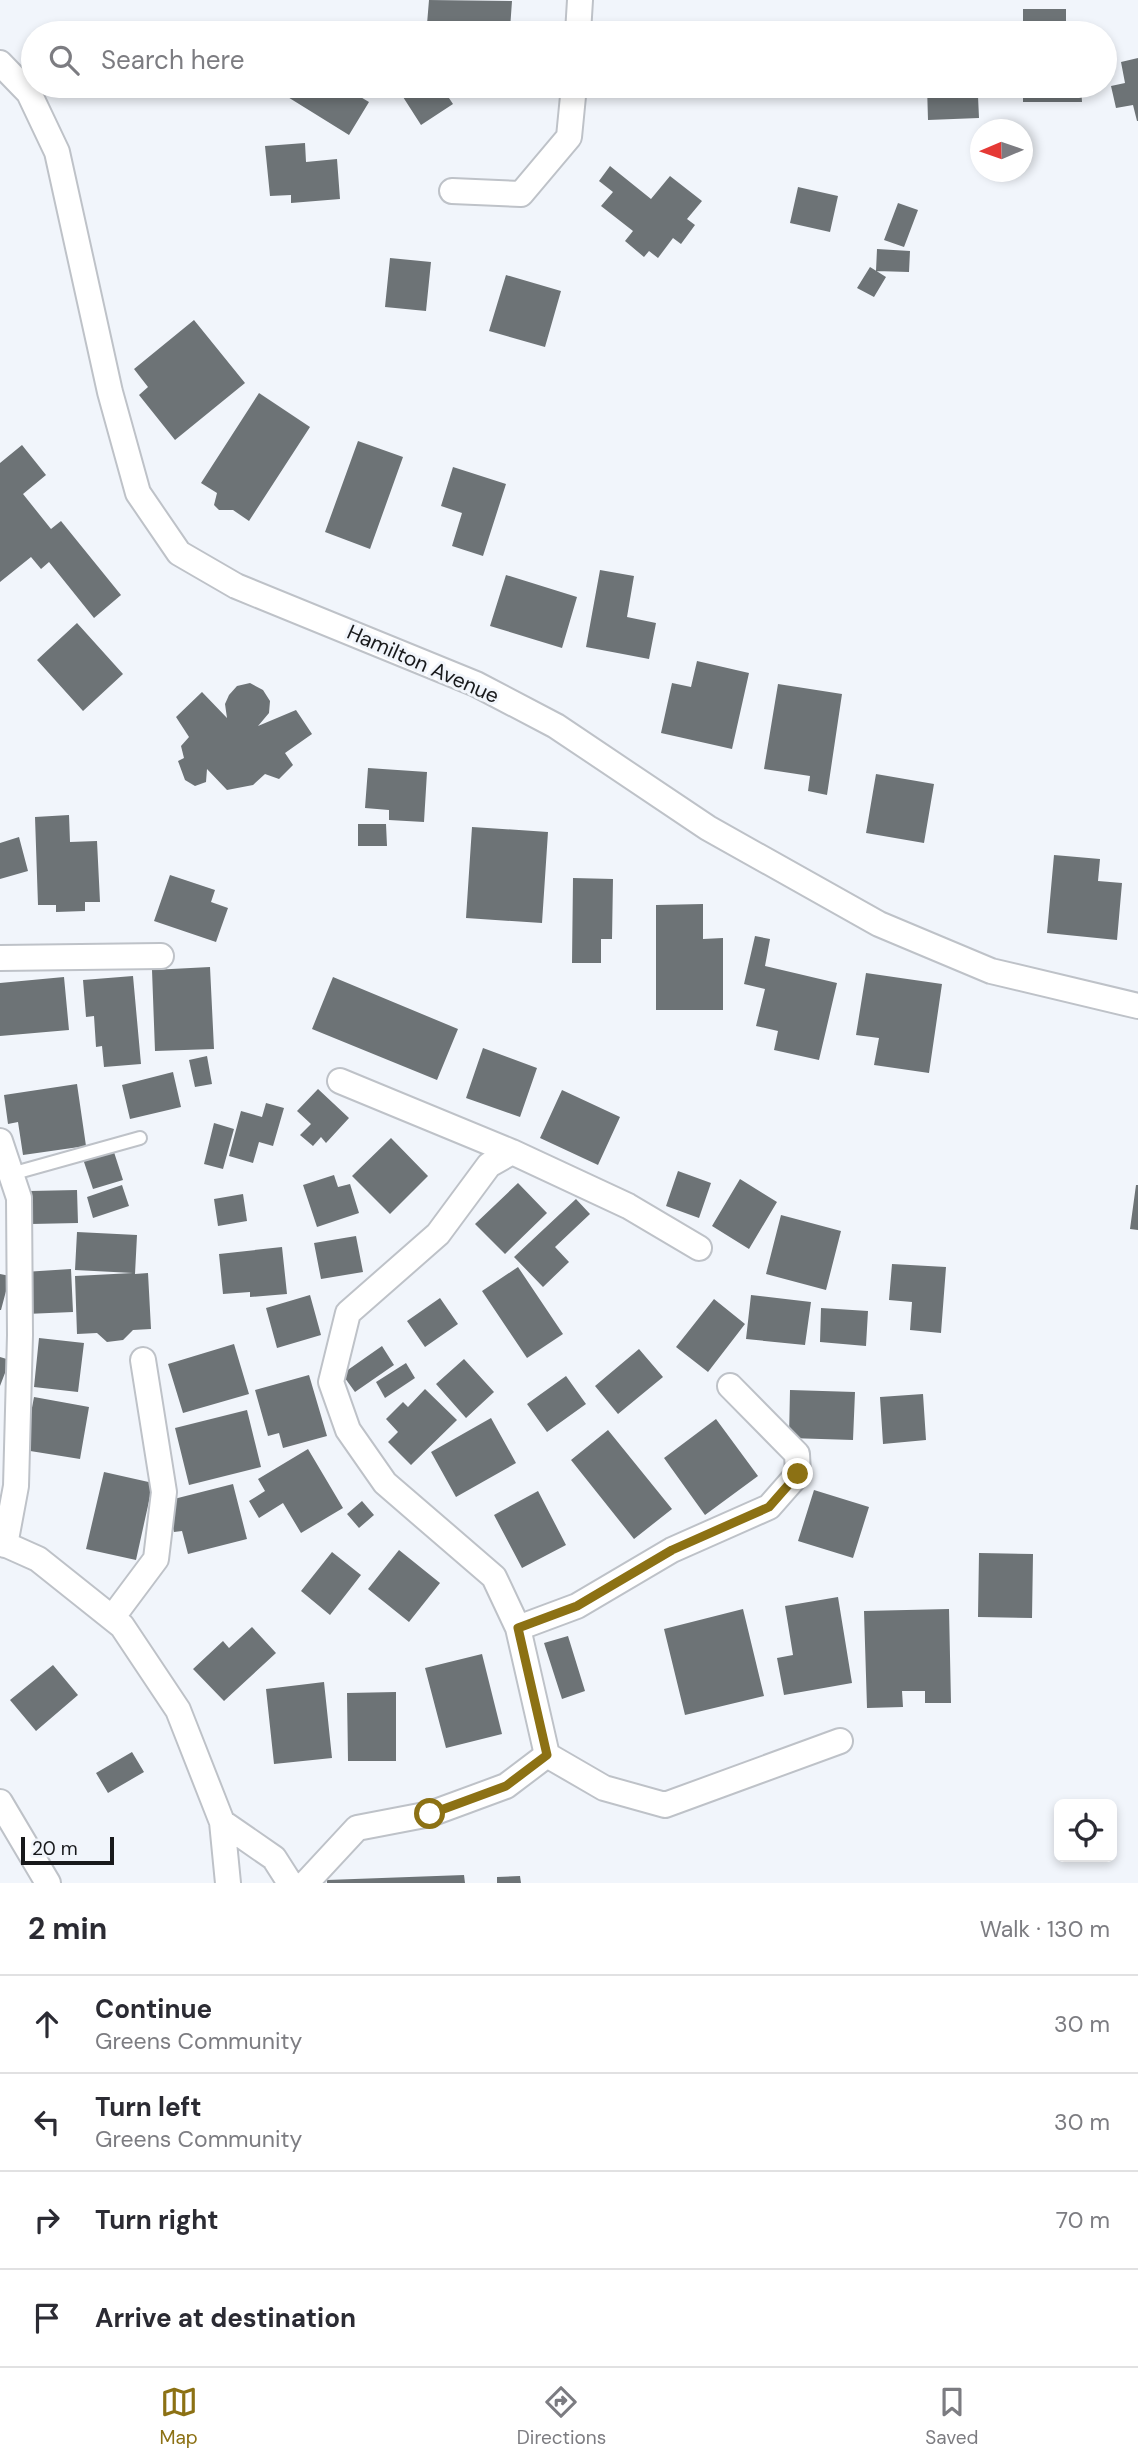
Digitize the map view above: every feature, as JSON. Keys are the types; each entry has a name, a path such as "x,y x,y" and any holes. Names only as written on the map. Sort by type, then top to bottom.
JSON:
{"street":[{"path":"579,21 580,0"},
{"name":"Hamilton Avenue","path":"0,64 21,85"},
{"name":"Hamilton Avenue","path":"31,98 57,152 110,392 138,493 179,553 236,586 476,684 556,726 708,828 879,924 991,971 1138,1006"},
{"path":"452,191 521,194 569,137 572,98"},
{"path":"0,958 161,957"},
{"path":"340,1081 512,1152 628,1206 699,1248"},
{"path":"0,1141 19,1198 20,1335 16,1486 2,1543 38,1559 122,1626 178,1710 222,1822 228,1883"},
{"path":"512,1152 489,1165 438,1234 348,1314 331,1382 348,1430 385,1483 494,1577 518,1628 547,1755 604,1788 665,1805 840,1741"},
{"path":"112,1618 156,1559 164,1492 143,1360"},
{"path":"518,1628 577,1606 672,1550 769,1507 798,1474 797,1454 730,1386"},
{"path":"306,1883 358,1828 430,1814 506,1786 547,1755"},
{"path":"0,1802 48,1883"},
{"path":"222,1822 274,1858 290,1883"}],"lane":[{"path":"11,1174 140,1138"}],"building":[{"path":"429,0 512,1 511,21 427,21"},
{"path":"1023,9 1066,9 1066,21 1023,21"},
{"path":"1138,58 1138,121 1133,105 1116,108 1114,98 1117,98 1117,85 1125,83 1121,62"},
{"path":"289,98 362,98 369,102 349,135"},
{"path":"404,98 449,98 453,104 421,125"},
{"path":"927,98 978,98 979,118 928,120"},
{"path":"1023,98 1082,98 1082,102 1023,102"},
{"path":"305,143 306,162 337,159 340,199 291,203 291,195 270,196 265,146"},
{"path":"610,166 651,199 670,176 702,201 687,219 695,225 681,244 673,238 658,258 649,251 644,257 625,241 633,231 601,206 613,192 599,181"},
{"path":"798,187 838,196 830,232 790,223"},
{"path":"898,203 918,210 904,247 884,240"},
{"path":"877,249 910,251 909,272 876,271"},
{"path":"390,258 431,262 426,311 385,307"},
{"path":"870,267 886,277 874,297 857,288"},
{"path":"506,275 561,291 545,347 489,331"},
{"path":"194,320 245,383 175,440 139,395 148,387 134,369"},
{"path":"259,393 310,427 249,521 233,510 219,510 214,505 217,493 201,483"},
{"path":"358,441 403,457 370,549 325,532"},
{"path":"22,445 46,475 23,494 51,529 61,521 121,595 94,618 49,562 41,569 31,557 0,582 0,463"},
{"path":"453,467 506,484 483,556 452,546 462,513 441,506"},
{"path":"600,570 634,576 627,617 656,623 649,659 586,647"},
{"path":"506,575 577,597 562,648 490,626"},
{"path":"77,623 123,674 83,711 37,660"},
{"path":"697,661 749,673 732,749 661,733 672,683 691,687"},
{"path":"250,683 263,690 270,701 269,713 258,726 296,710 312,734 285,753 293,765 279,779 265,774 253,785 227,790 207,769 206,782 195,786 185,780 178,761 184,758 181,746 189,737 176,717 202,692 227,718 225,704 229,695 237,686"},
{"path":"778,684 842,694 827,795 808,791 810,776 764,769"},
{"path":"368,768 427,772 424,822 389,820 389,810 365,808"},
{"path":"876,774 934,784 924,843 866,833"},
{"path":"69,815 70,842 97,841 100,902 85,902 85,911 56,912 56,905 38,905 35,817"},
{"path":"358,824 386,824 387,846 358,846"},
{"path":"472,827 548,832 542,923 466,918"},
{"path":"19,837 28,871 0,879 0,843"},
{"path":"1054,855 1100,859 1098,881 1122,883 1117,940 1047,933"},
{"path":"170,875 215,890 211,902 228,908 216,942 154,921"},
{"path":"573,878 613,879 612,939 601,939 601,963 572,963"},
{"path":"703,904 703,939 723,938 723,1010 656,1010 656,905"},
{"path":"755,936 770,939 765,966 837,983 819,1060 774,1050 778,1031 756,1026 765,989 744,984"},
{"path":"210,967 214,1049 155,1051 152,970"},
{"path":"866,973 942,984 929,1073 874,1065 879,1038 856,1035"},
{"path":"133,976 141,1064 104,1067 102,1046 96,1047 94,1016 86,1017 83,980"},
{"path":"64,977 69,1030 0,1036 0,983"},
{"path":"333,977 458,1029 437,1080 312,1029"},
{"path":"483,1048 537,1068 520,1117 466,1098"},
{"path":"207,1056 212,1084 195,1087 189,1060"},
{"path":"173,1072 181,1107 130,1119 122,1085"},
{"path":"77,1084 86,1146 23,1155 18,1122 8,1124 4,1095"},
{"path":"318,1089 349,1118 326,1143 321,1137 313,1146 300,1135 311,1124 297,1111"},
{"path":"562,1090 620,1117 598,1165 540,1138"},
{"path":"266,1103 284,1108 273,1146 259,1142 253,1163 229,1156 241,1111 262,1117"},
{"path":"214,1123 234,1129 223,1169 204,1164"},
{"path":"391,1138 428,1176 390,1214 352,1176"},
{"path":"113,1149 123,1180 93,1189 83,1159"},
{"path":"678,1171 711,1183 699,1218 666,1206"},
{"path":"334,1175 338,1187 350,1184 359,1213 317,1227 303,1185"},
{"path":"740,1179 777,1202 749,1249 712,1226"},
{"path":"518,1183 547,1213 505,1254 475,1224"},
{"path":"122,1185 129,1206 93,1218 87,1197"},
{"path":"1138,1185 1138,1230 1130,1229"},
{"path":"77,1190 78,1223 31,1224 30,1191"},
{"path":"243,1194 247,1221 218,1226 214,1199"},
{"path":"576,1199 590,1214 555,1247 569,1262 543,1287 514,1257"},
{"path":"781,1215 841,1231 826,1290 766,1274"},
{"path":"77,1232 137,1235 135,1274 148,1273 151,1329 133,1330 123,1340 107,1342 97,1333 77,1334 75,1276 133,1273 75,1270"},
{"path":"356,1236 363,1272 321,1279 314,1243"},
{"path":"282,1247 287,1294 250,1297 250,1292 223,1294 219,1254"},
{"path":"892,1264 946,1267 941,1333 910,1330 912,1302 889,1300"},
{"path":"518,1267 563,1334 527,1358 482,1291"},
{"path":"71,1269 73,1312 26,1314 24,1272"},
{"path":"0,1274 10,1276 1,1310 0,1310"},
{"path":"310,1295 321,1335 277,1348 266,1308"},
{"path":"751,1295 811,1302 805,1345 746,1339"},
{"path":"440,1298 458,1324 425,1347 407,1321"},
{"path":"714,1299 745,1324 708,1372 676,1347"},
{"path":"821,1308 868,1311 866,1346 820,1342"},
{"path":"39,1338 84,1343 78,1392 34,1387"},
{"path":"234,1344 249,1394 183,1413 168,1364"},
{"path":"382,1346 394,1365 355,1392 342,1374"},
{"path":"639,1349 663,1377 618,1414 595,1386"},
{"path":"0,1357 10,1360 0,1386"},
{"path":"464,1359 494,1392 466,1418 436,1384"},
{"path":"406,1363 415,1378 385,1398 376,1382"},
{"path":"309,1375 327,1436 283,1448 279,1433 268,1436 255,1390"},
{"path":"566,1376 586,1404 547,1432 527,1404"},
{"path":"425,1389 457,1420 411,1465 388,1442 398,1432 386,1419 403,1402 408,1407"},
{"path":"790,1390 855,1392 853,1440 789,1438"},
{"path":"923,1394 926,1440 883,1444 880,1397"},
{"path":"34,1397 89,1407 80,1459 24,1450"},
{"path":"247,1410 261,1467 189,1485 175,1428"},
{"path":"491,1418 516,1463 456,1497 431,1452"},
{"path":"716,1419 758,1476 705,1515 664,1458"},
{"path":"608,1430 672,1509 634,1539 571,1460"},
{"path":"308,1449 343,1508 301,1533 283,1503 259,1518 249,1501 265,1491 258,1479"},
{"path":"104,1472 153,1483 136,1560 86,1549"},
{"path":"233,1484 247,1539 188,1554 182,1531 174,1532 166,1501"},
{"path":"814,1490 869,1507 853,1558 798,1541"},
{"path":"538,1491 566,1545 522,1568 494,1515"},
{"path":"362,1501 374,1515 359,1528 347,1514"},
{"path":"399,1550 440,1583 409,1622 368,1589"},
{"path":"332,1552 361,1575 330,1615 301,1591"},
{"path":"979,1553 1033,1554 1032,1618 978,1617"},
{"path":"838,1597 852,1683 784,1695 777,1658 793,1655 785,1606"},
{"path":"743,1609 764,1696 685,1715 664,1629"},
{"path":"949,1609 951,1703 925,1703 925,1691 902,1691 903,1707 867,1708 864,1611"},
{"path":"252,1627 276,1653 224,1701 193,1669 223,1641 229,1648"},
{"path":"568,1636 585,1691 562,1699 544,1643"},
{"path":"482,1654 502,1734 446,1748 425,1668"},
{"path":"53,1665 78,1695 36,1731 10,1700"},
{"path":"324,1682 332,1758 274,1764 266,1689"},
{"path":"396,1692 396,1761 348,1761 347,1693"},
{"path":"132,1752 144,1772 108,1793 96,1773"},
{"path":"464,1875 465,1883 327,1883 327,1880"},
{"path":"520,1876 521,1883 497,1883 497,1877"}],"route":[{"path":"430,1814 506,1786 547,1755 531,1675 518,1628 577,1606 672,1550 769,1507 798,1474"}]}
